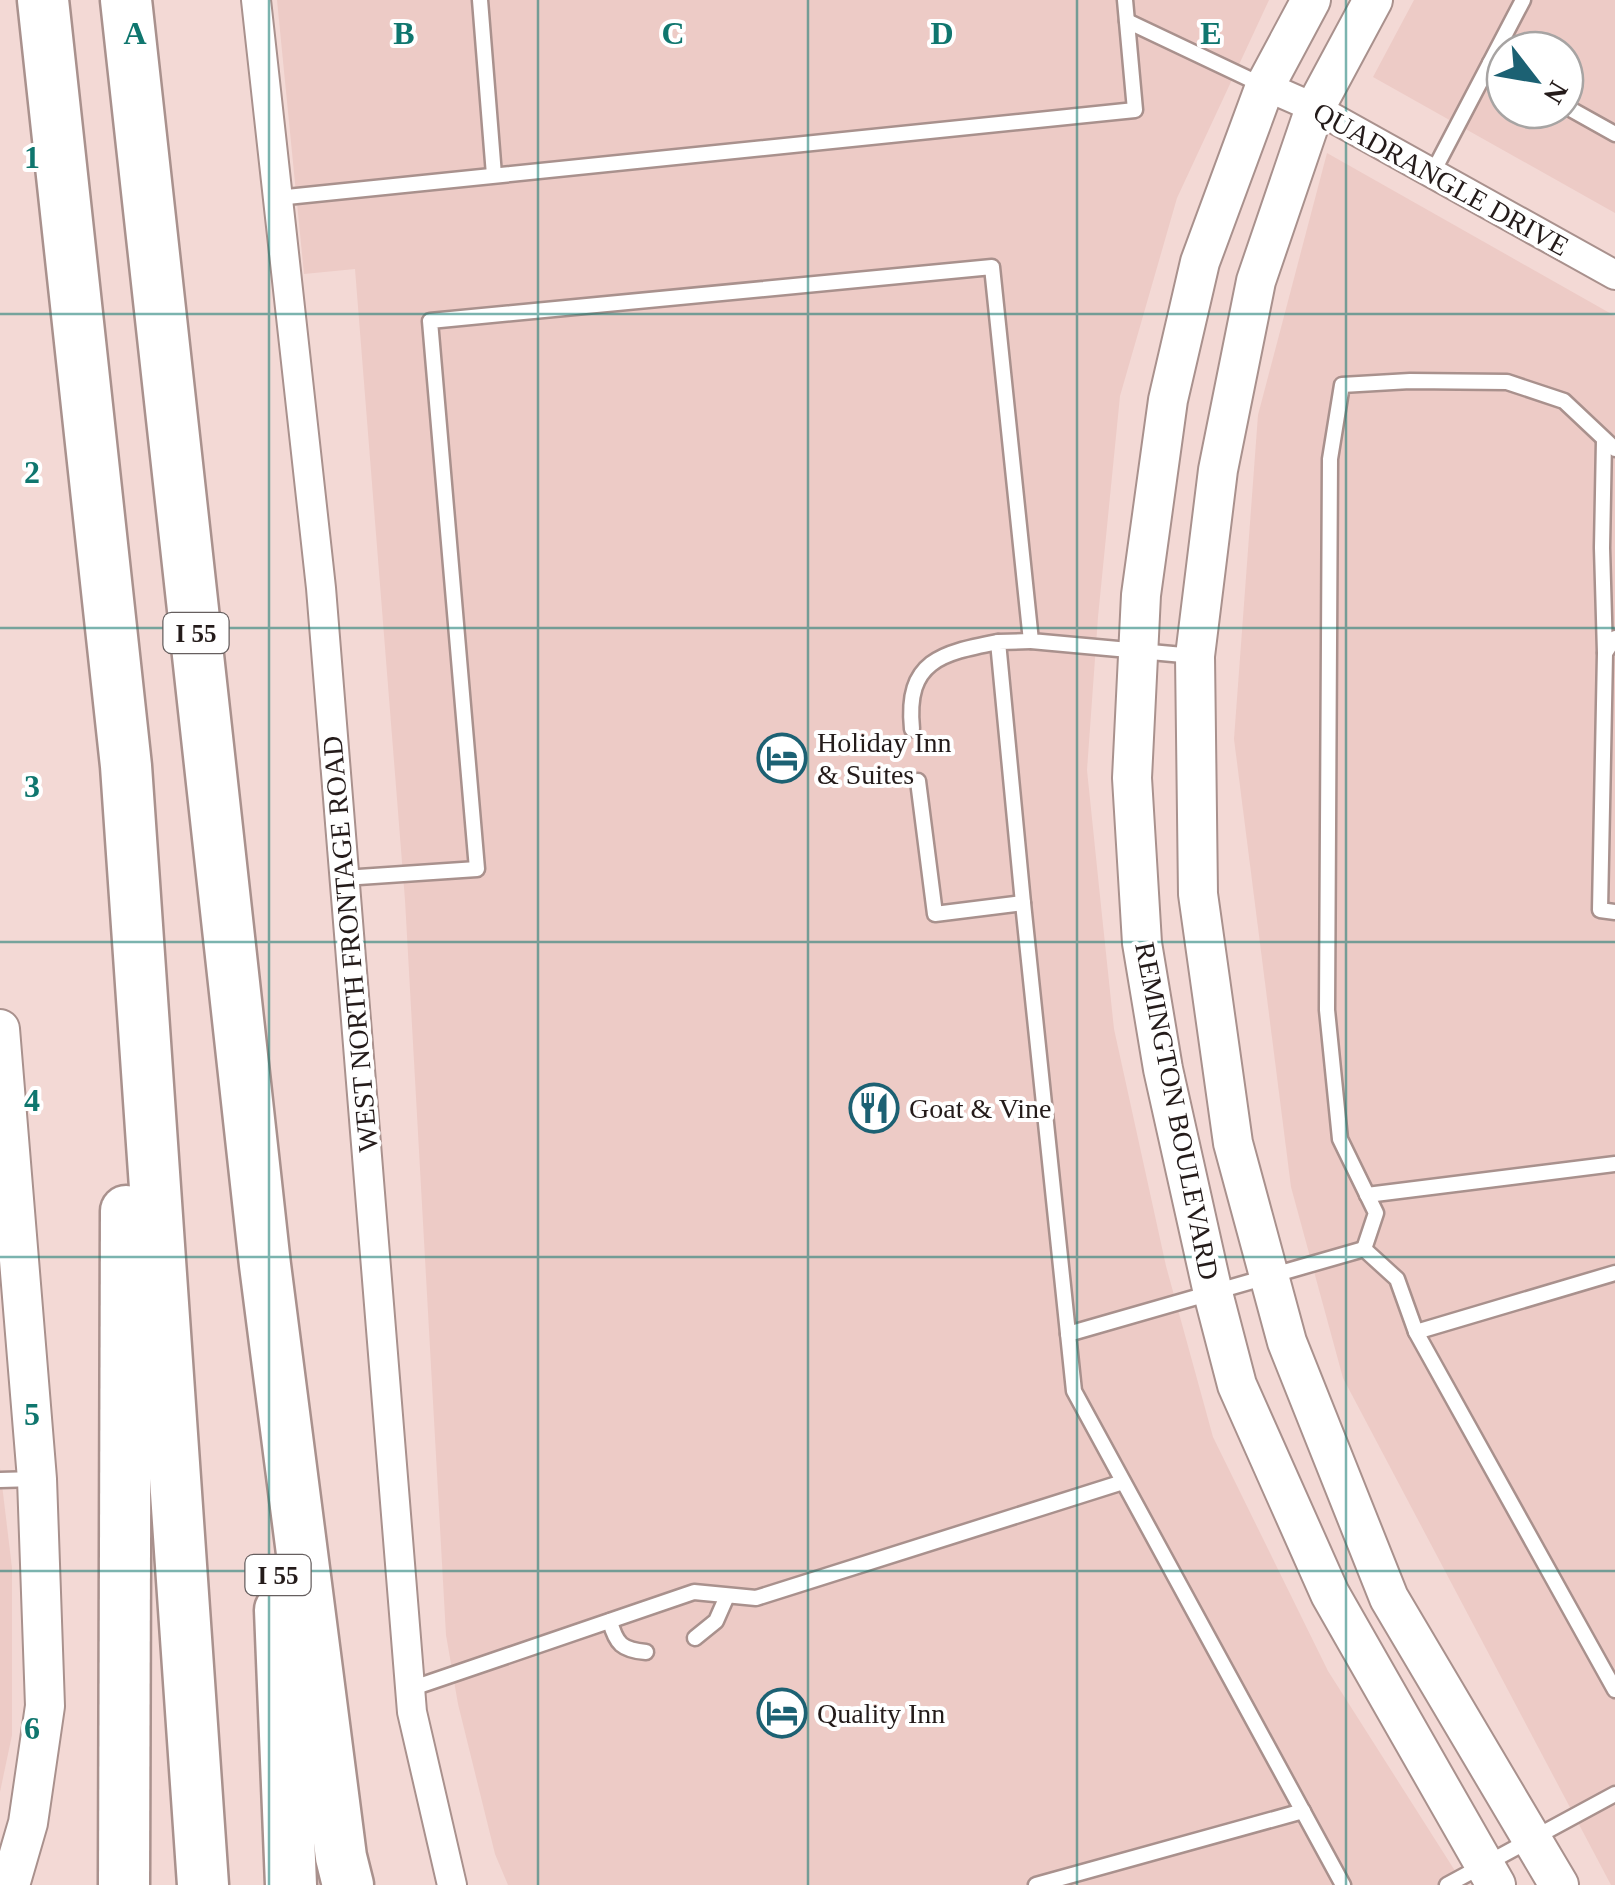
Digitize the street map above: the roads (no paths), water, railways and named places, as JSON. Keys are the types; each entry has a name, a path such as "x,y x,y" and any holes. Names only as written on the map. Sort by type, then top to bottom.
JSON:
{"highway":[{"path":"43,0 126,766 203,1885"},
{"name":"I 55","path":"126,0 265,1265 291,1885"},
{"path":"124,1885 126,766"},
{"path":"265,1265 341,1857 348,1885"}],"street":[{"name":"WEST NORTH FRONTAGE ROAD","path":"256,0 321,588 412,1712 452,1885"},
{"name":"REMINGTON BOULEVARD","path":"1311,0 1265,86 1200,262 1168,400 1141,595 1138,651 1132,778 1142,942 1163,1069 1237,1384 1330,1594 1490,1875"},
{"name":"REMINGTON BOULEVARD","path":"1373,0 1314,108 1256,281 1218,470 1195,656 1198,894 1233,1144 1287,1342 1389,1598 1559,1885"},
{"name":"QUADRANGLE DRIVE","path":"1265,86 1314,108 1615,276"},
{"path":"0,1029 19,1480 45,1706 28,1823 10,1885"}],"lane":[{"path":"480,0 494,175"},
{"path":"277,198 1136,110 1126,0"},
{"path":"1507,30 1523,0"},
{"path":"1127,21 1265,86"},
{"path":"1432,174 1485,73"},
{"path":"1585,117 1615,134"},
{"path":"344,878 476,869 430,321 992,267 1030,641"},
{"path":"1364,1249 1376,1214 1340,1140 1328,1010 1330,459 1342,386 1410,381 1507,382 1564,401 1609,444 1602,548 1609,762 1600,910 1615,912"},
{"path":"1606,654 1615,638"},
{"path":"912,729 912,694 920,676 933,661 950,652 998,642 1030,641 1195,656"},
{"path":"998,642 1074,1391 1344,1885"},
{"path":"918,781 935,914 1022,903"},
{"path":"1367,1195 1615,1164"},
{"path":"1068,1334 1364,1249"},
{"path":"1364,1249 1397,1279 1416,1332 1615,1690"},
{"path":"1416,1332 1615,1273"},
{"path":"410,1689 694,1592 756,1598 1123,1482"},
{"path":"695,1638 716,1621 727,1596"},
{"path":"610,1621 615,1639 629,1650 646,1652"},
{"path":"1447,1885 1490,1875 1532,1840 1615,1794"},
{"path":"1036,1885 1303,1811"}],"place":[{"name":"Holiday Inn & Suites","path":"782,758"},
{"name":"Goat & Vine","path":"874,1108"},
{"name":"Quality Inn","path":"782,1713"}]}
